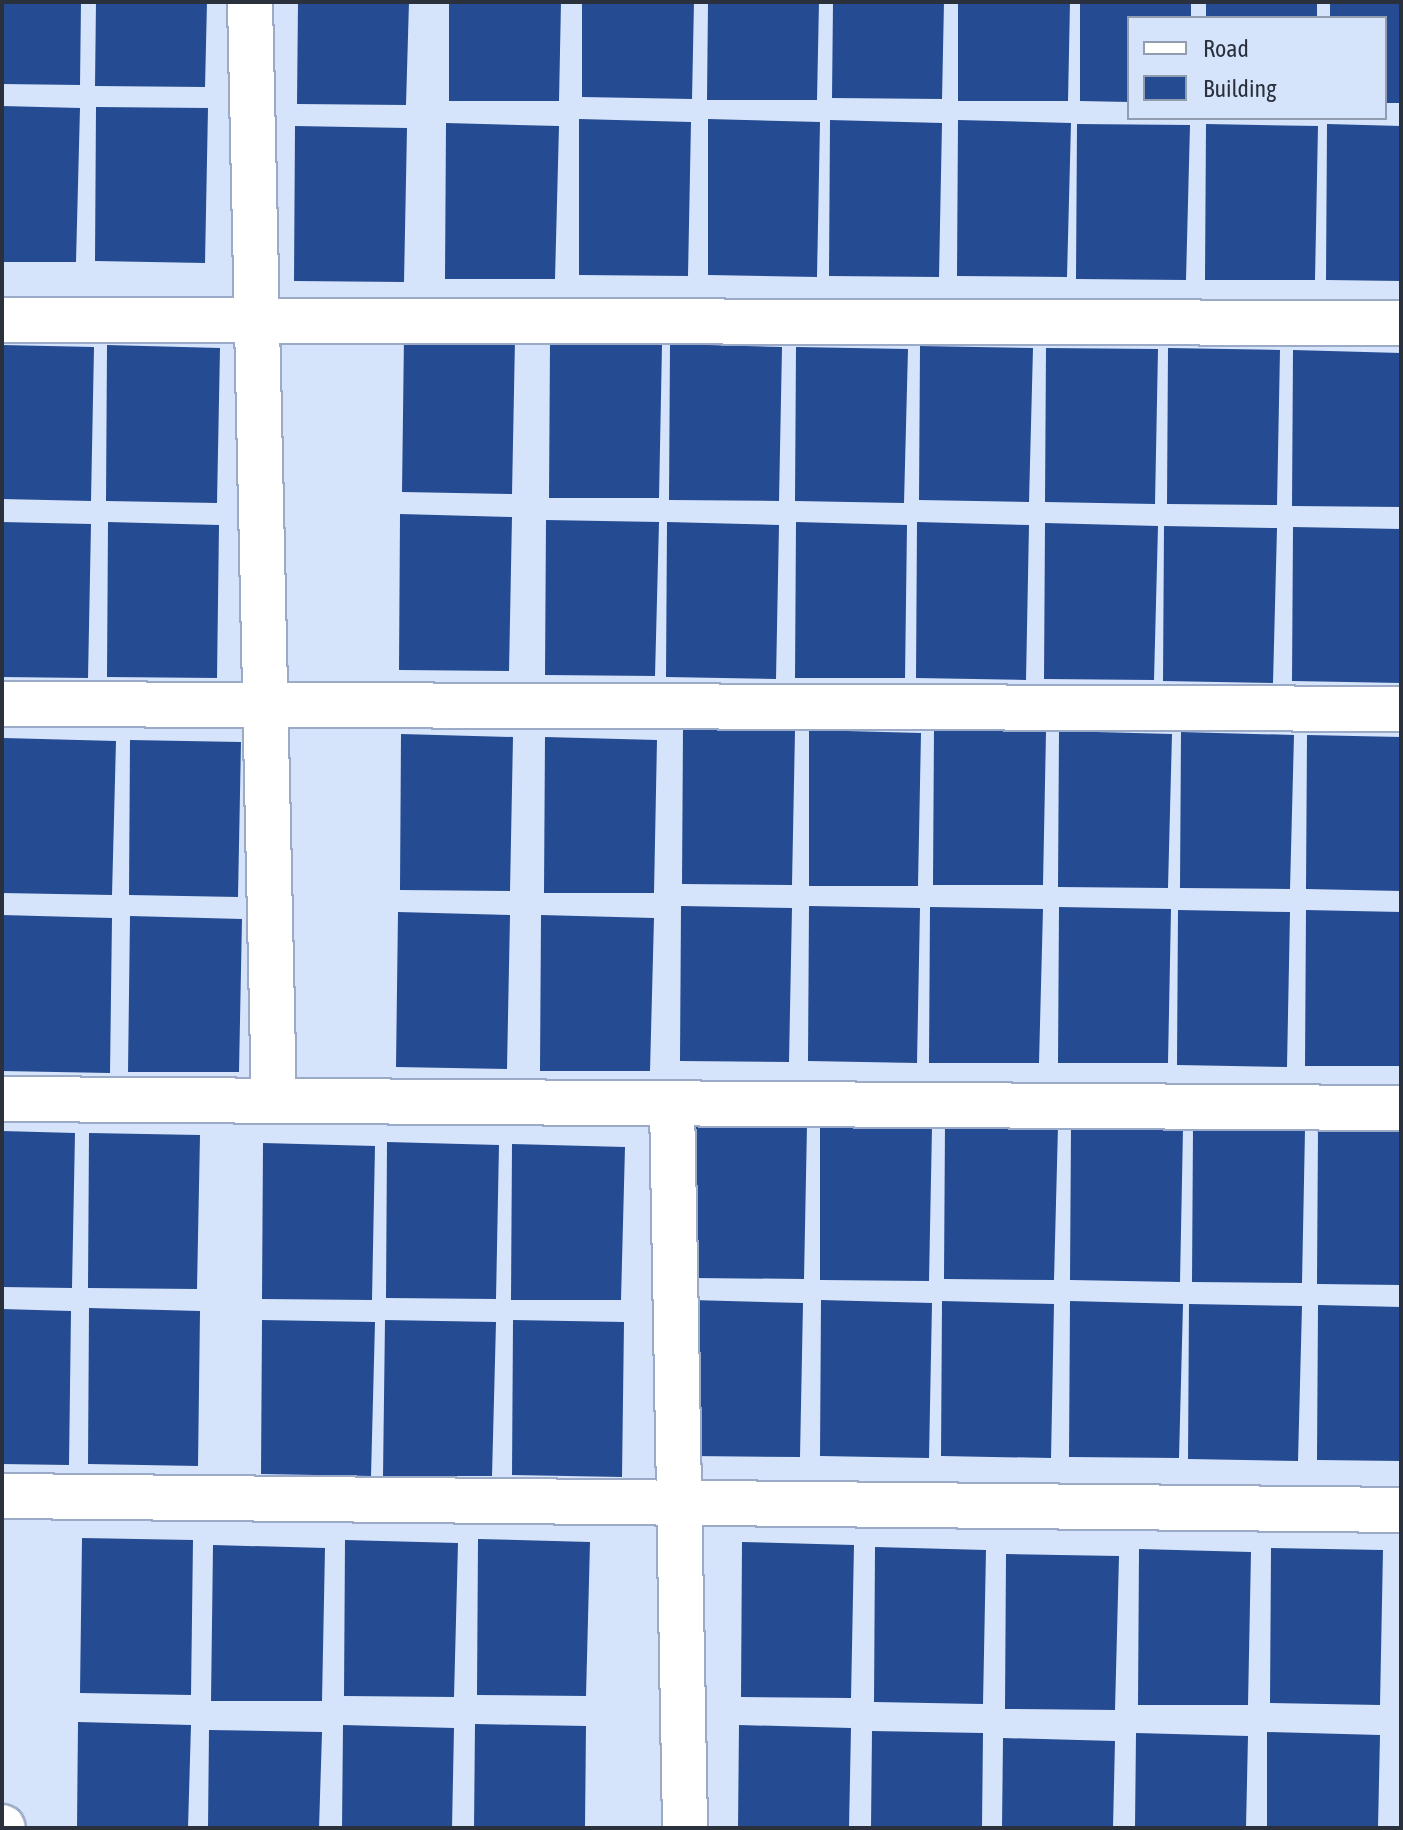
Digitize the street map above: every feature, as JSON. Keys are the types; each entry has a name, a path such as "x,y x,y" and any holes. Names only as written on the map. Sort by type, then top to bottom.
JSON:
{"street":[{"path":"250,2 260,320 263,705 274,1101"},
{"path":"2,320 1401,323"},
{"path":"2,704 1401,709"},
{"path":"2,1099 1401,1108"},
{"path":"672,1103 685,1828"},
{"path":"2,1496 1401,1510"}],"building":[{"path":"2,2 81,2 80,85 2,84"},
{"path":"96,2 207,2 205,87 95,86"},
{"path":"298,2 409,2 406,105 297,104"},
{"path":"449,2 561,2 559,101 449,101"},
{"path":"582,2 694,2 692,99 582,97"},
{"path":"708,2 819,2 817,100 707,100"},
{"path":"833,2 944,2 942,99 832,98"},
{"path":"958,2 1070,2 1068,101 958,101"},
{"path":"1080,2 1191,2 1191,16 1127,16 1127,102 1080,101"},
{"path":"1206,2 1317,2 1317,16 1206,16"},
{"path":"1330,2 1401,2 1401,103 1387,103 1387,16 1330,16"},
{"path":"2,106 80,108 76,262 2,262"},
{"path":"96,107 208,108 205,263 95,261"},
{"path":"579,119 691,122 688,276 579,275"},
{"path":"708,119 820,122 817,277 708,275"},
{"path":"830,120 942,123 939,277 829,276"},
{"path":"958,120 1071,123 1067,277 957,276"},
{"path":"446,123 559,126 555,279 445,279"},
{"path":"1077,124 1190,125 1186,280 1076,279"},
{"path":"1206,124 1318,126 1315,280 1205,280"},
{"path":"1327,124 1401,126 1401,281 1326,280"},
{"path":"295,126 407,128 404,282 294,281"},
{"path":"404,336 515,339 512,494 402,492"},
{"path":"550,342 662,345 659,498 549,498"},
{"path":"670,344 782,347 779,501 669,500"},
{"path":"2,345 94,347 91,501 2,499"},
{"path":"107,345 220,348 217,503 106,501"},
{"path":"920,346 1033,348 1029,502 919,500"},
{"path":"796,347 908,349 904,503 795,501"},
{"path":"1046,348 1158,349 1155,504 1045,502"},
{"path":"1168,348 1280,350 1277,505 1167,504"},
{"path":"1293,350 1401,353 1401,507 1292,506"},
{"path":"400,514 512,517 509,671 399,670"},
{"path":"546,520 659,522 655,676 545,675"},
{"path":"2,522 91,524 88,678 2,677"},
{"path":"108,522 219,525 217,678 107,677"},
{"path":"667,522 779,525 776,679 666,677"},
{"path":"796,522 907,525 905,678 795,678"},
{"path":"917,522 1029,525 1026,680 916,678"},
{"path":"1045,523 1158,526 1154,680 1044,679"},
{"path":"1164,526 1277,528 1273,683 1163,681"},
{"path":"1293,527 1401,529 1401,683 1292,681"},
{"path":"683,728 795,731 792,885 682,884"},
{"path":"934,729 1046,732 1043,885 933,885"},
{"path":"809,730 921,733 918,886 809,886"},
{"path":"1059,731 1172,734 1168,888 1058,887"},
{"path":"1181,732 1294,735 1290,889 1180,888"},
{"path":"401,734 513,737 510,891 400,890"},
{"path":"1307,735 1401,737 1401,891 1306,889"},
{"path":"545,737 657,740 654,893 544,893"},
{"path":"4,738 116,741 112,895 2,893"},
{"path":"130,740 241,742 238,897 129,895"},
{"path":"681,906 792,908 789,1062 680,1061"},
{"path":"809,906 920,908 917,1063 808,1061"},
{"path":"930,907 1043,909 1039,1063 929,1063"},
{"path":"1059,907 1171,909 1168,1063 1058,1063"},
{"path":"1178,910 1290,912 1287,1067 1177,1065"},
{"path":"1306,910 1401,912 1401,1066 1305,1066"},
{"path":"398,912 510,915 507,1069 396,1067"},
{"path":"2,915 112,918 110,1073 2,1071"},
{"path":"541,915 654,918 650,1071 540,1071"},
{"path":"130,916 242,919 239,1072 128,1072"},
{"path":"695,1122 807,1125 804,1279 694,1278"},
{"path":"945,1123 1058,1126 1054,1280 944,1279"},
{"path":"820,1125 932,1127 929,1281 820,1280"},
{"path":"1071,1126 1183,1128 1180,1282 1070,1280"},
{"path":"1193,1127 1305,1130 1302,1283 1192,1282"},
{"path":"1318,1128 1401,1130 1401,1285 1317,1284"},
{"path":"2,1131 75,1133 72,1288 2,1287"},
{"path":"89,1133 200,1135 197,1289 88,1288"},
{"path":"387,1142 499,1145 496,1299 386,1298"},
{"path":"263,1143 375,1146 372,1300 262,1299"},
{"path":"512,1144 625,1147 621,1300 511,1300"},
{"path":"692,1300 803,1303 800,1457 691,1456"},
{"path":"821,1300 932,1303 929,1458 820,1456"},
{"path":"942,1301 1054,1304 1051,1458 941,1456"},
{"path":"1070,1301 1183,1304 1179,1458 1069,1457"},
{"path":"1189,1304 1302,1306 1298,1461 1188,1459"},
{"path":"1318,1305 1401,1307 1401,1461 1317,1460"},
{"path":"89,1308 200,1311 198,1466 88,1464"},
{"path":"2,1309 71,1311 69,1465 2,1464"},
{"path":"262,1320 375,1322 371,1476 261,1474"},
{"path":"385,1320 496,1322 492,1476 383,1476"},
{"path":"513,1320 624,1322 622,1477 512,1475"},
{"path":"82,1538 193,1540 191,1695 80,1693"},
{"path":"478,1539 590,1542 586,1696 477,1695"},
{"path":"345,1540 458,1543 454,1697 344,1696"},
{"path":"742,1542 854,1545 851,1698 741,1697"},
{"path":"213,1545 325,1548 322,1701 211,1701"},
{"path":"875,1547 986,1550 983,1704 874,1702"},
{"path":"1271,1548 1383,1550 1380,1705 1270,1703"},
{"path":"1139,1549 1251,1552 1248,1705 1138,1705"},
{"path":"1006,1554 1119,1556 1115,1710 1005,1709"},
{"path":"78,1722 191,1725 188,1828 77,1828"},
{"path":"475,1724 586,1726 585,1828 474,1828"},
{"path":"343,1725 454,1728 452,1828 342,1828"},
{"path":"739,1725 851,1728 849,1828 738,1828"},
{"path":"209,1730 322,1732 319,1828 208,1828"},
{"path":"872,1731 983,1733 982,1828 871,1828"},
{"path":"1267,1732 1380,1735 1378,1828 1267,1828"},
{"path":"1136,1733 1248,1736 1246,1828 1135,1828"},
{"path":"1003,1738 1115,1741 1113,1828 1002,1828"}]}
